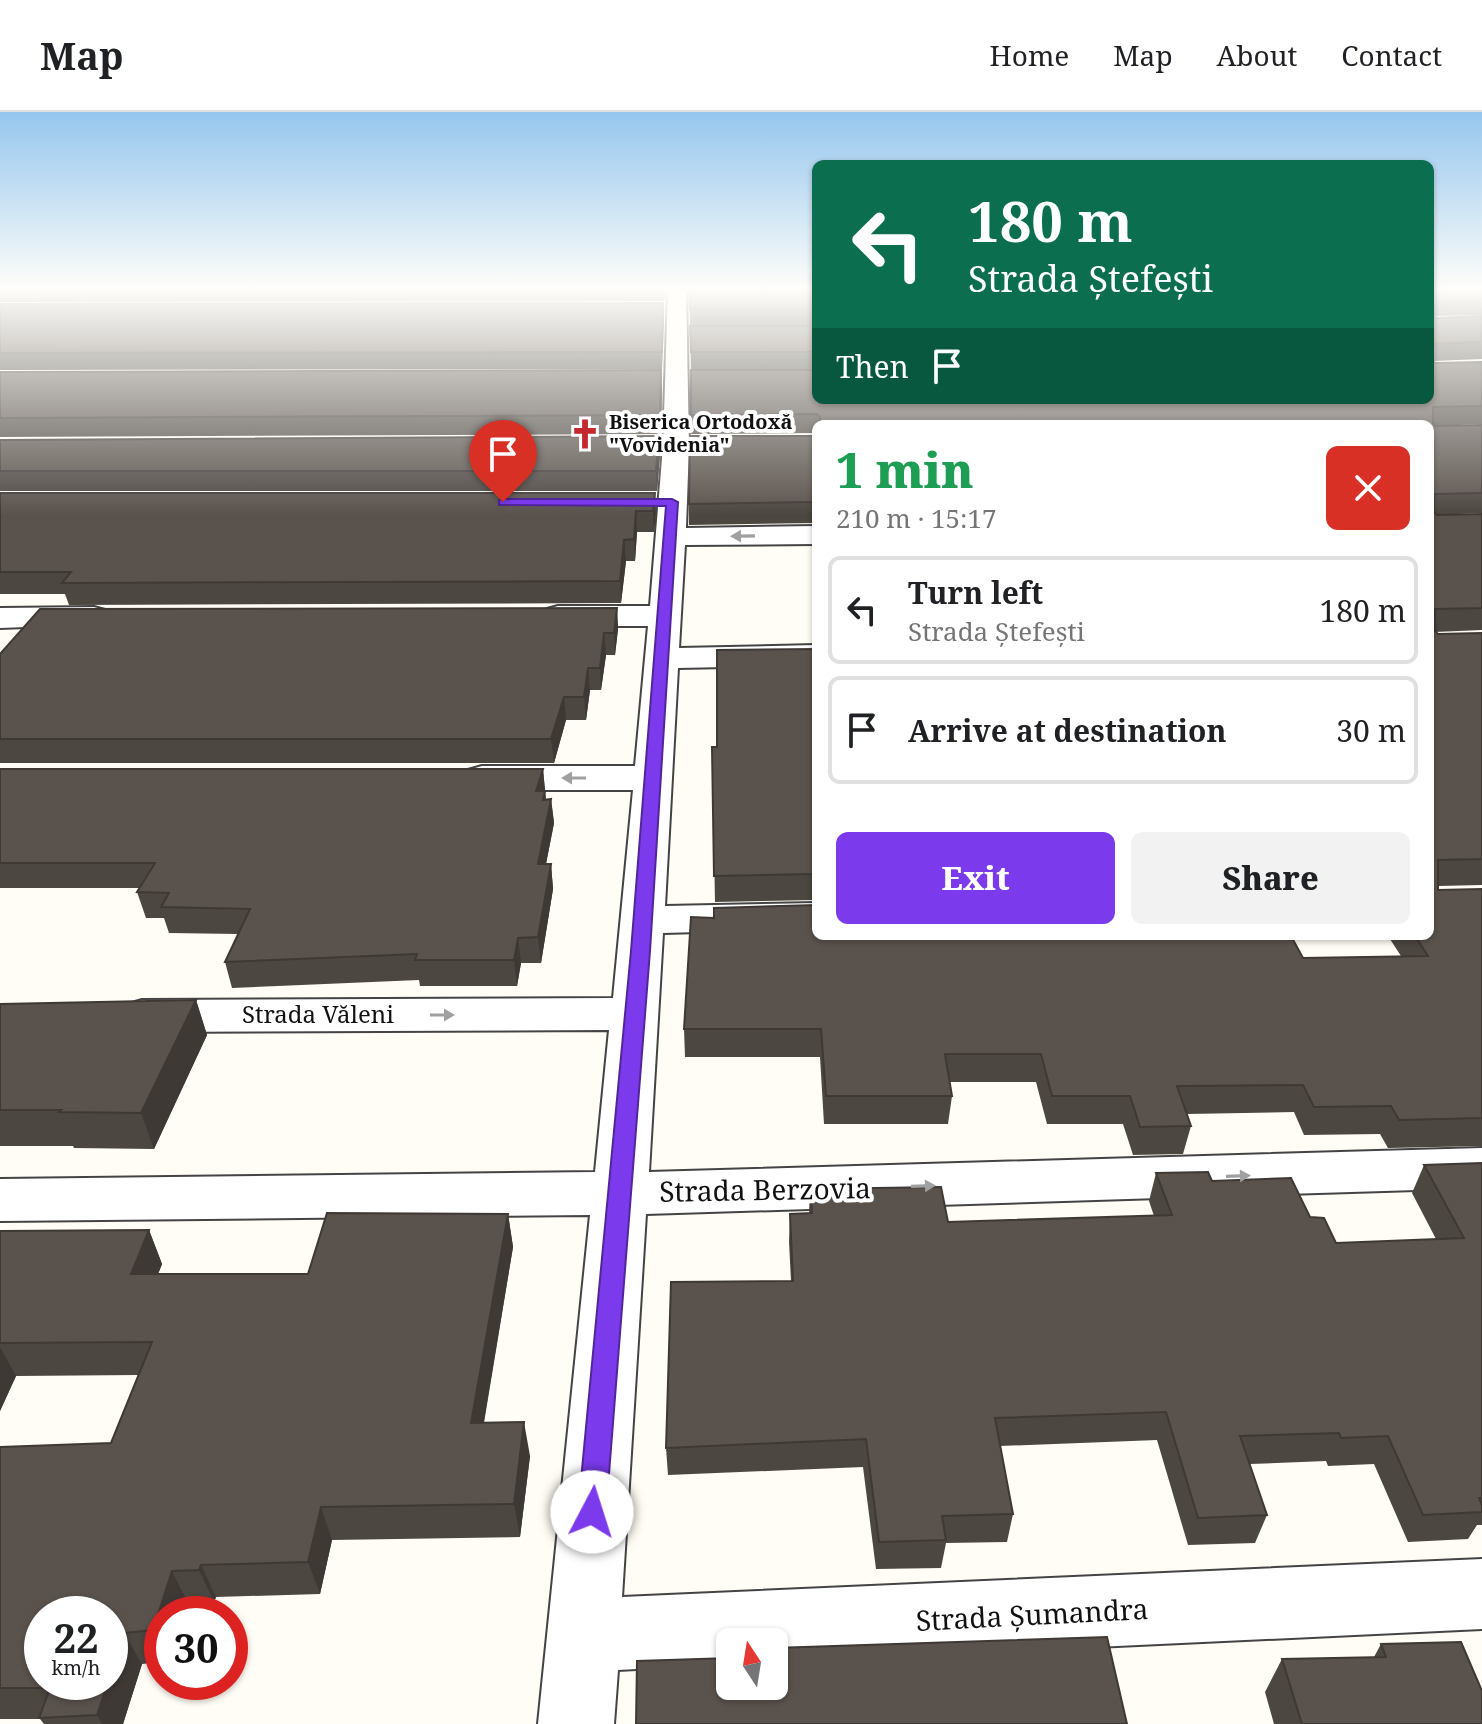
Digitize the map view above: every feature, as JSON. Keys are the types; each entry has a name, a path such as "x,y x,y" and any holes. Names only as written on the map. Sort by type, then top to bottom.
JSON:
{"street":[{"path":"576,1724 581,1635 643,920 663,637 662,514 675,446 675,364"},
{"path":"662,514 812,534"},
{"path":"533,616 663,637 812,655"},
{"path":"0,618 125,617"},
{"path":"443,778 652,778"},
{"path":"643,920 812,916"},
{"name":"Strada Văleni","path":"95,1016 635,1014"},
{"name":"Strada Berzovia","path":"0,1200 621,1193 1482,1168"},
{"name":"Strada Șumandra","path":"581,1635 1482,1594"}],"building":[{"path":"1434,364 1482,364 1482,406 1433,407 1433,420 820,420 817,414 691,415 691,370 812,370 812,404 1434,404"},
{"path":"661,370 660,415 0,418 0,372"},
{"path":"1434,424 1482,425 1482,493 1434,494"},
{"path":"659,436 656,471 0,471 0,440"},
{"path":"690,436 812,436 812,502 689,504"},
{"path":"0,493 655,493 653,511 636,511 634,539 624,540 620,581 62,583 71,572 0,572"},
{"path":"1434,512 1437,515 1482,514 1482,608 1435,609 1435,631 1438,634 1482,633 1482,859 1438,860 1438,890 1482,889 1482,1118 1399,1120 1391,1106 1314,1107 1303,1085 1177,1086 1191,1126 1140,1127 1130,1096 1052,1096 1041,1054 945,1054 952,1096 826,1096 821,1029 684,1029 691,917 714,918 714,908 812,905 812,940 1293,940 1303,958 1428,956 1418,940 1434,940"},
{"path":"617,608 614,633 604,633 600,668 588,668 584,697 564,697 551,739 0,739 0,654 40,609"},
{"path":"812,649 812,874 714,876 712,747 717,747 717,650"},
{"path":"0,769 543,769 536,791 545,791 543,800 551,799 538,864 551,864 538,937 518,938 514,960 415,960 417,954 225,962 250,909 161,907 169,893 137,892 155,863 0,863"},
{"path":"196,1000 141,1113 0,1110 0,1004"},
{"path":"1482,1163 1482,1498 1479,1498 1482,1512 1423,1515 1388,1436 1341,1438 1339,1433 1240,1436 1267,1515 1198,1518 1166,1412 995,1418 1013,1514 942,1516 946,1540 879,1542 866,1439 666,1448 671,1282 793,1281 790,1214 812,1213 810,1189 941,1187 948,1222 1172,1215 1156,1173 1208,1172 1212,1181 1291,1178 1310,1217 1324,1218 1336,1243 1464,1238 1424,1165"},
{"path":"327,1213 508,1214 471,1423 524,1422 514,1504 321,1507 308,1562 201,1565 199,1570 172,1571 164,1596 144,1596 144,1631 128,1633 128,1596 24,1596 24,1688 0,1688 0,1447 111,1443 152,1342 0,1343 0,1231 149,1230 131,1274 308,1274"},
{"path":"1107,1637 1127,1724 636,1724 637,1661 716,1658 716,1700 788,1700 788,1648"},
{"path":"1461,1642 1482,1691 1482,1724 1302,1724 1282,1659 1386,1657 1381,1644"},
{"path":"46,1700 102,1700 97,1715 39,1718"}],"place":[{"name":"Biserica Ortodoxă \"Vovidenia\"","path":"585,434"}],"route":[{"path":"503,502 672,502 619,1219 592,1512"}]}
